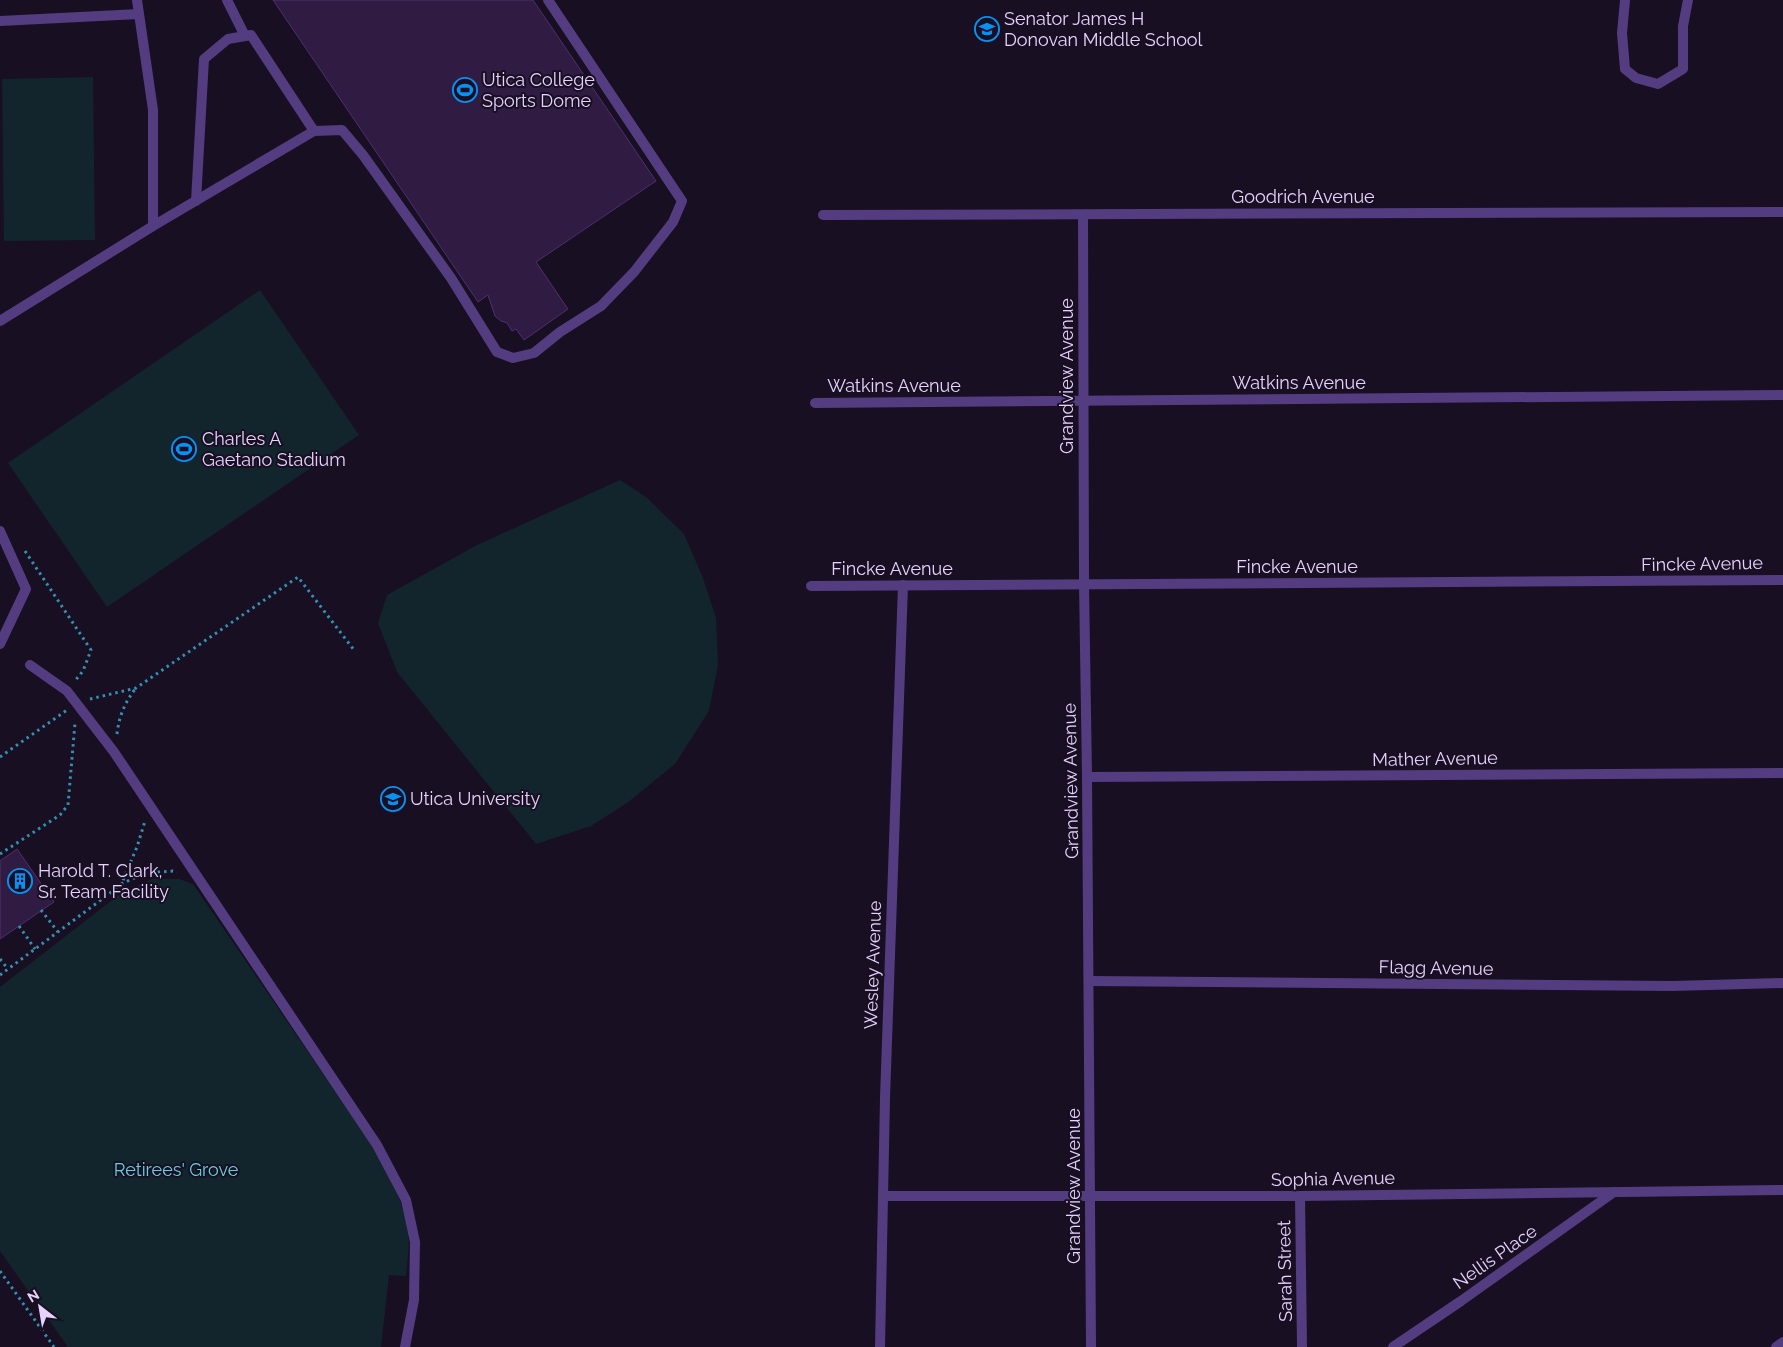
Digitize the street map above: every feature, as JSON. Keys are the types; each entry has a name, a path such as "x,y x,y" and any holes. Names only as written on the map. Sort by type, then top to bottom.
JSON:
{"street":[{"path":"137,0 153,110 153,226"},
{"path":"227,0 245,36"},
{"path":"0,321 153,226 314,131 342,130 451,278 497,352 513,358 534,353 560,332 601,306 634,272 673,222 682,201 548,0"},
{"path":"1625,0 1622,33 1625,70 1636,78 1658,84 1683,69 1683,26 1688,0"},
{"path":"0,21 139,14"},
{"path":"196,201 204,59 228,39 250,35 314,131"},
{"name":"Goodrich Avenue","path":"822,214 1083,215 1783,212"},
{"name":"Grandview Avenue","path":"1083,215 1084,584 1091,1347"},
{"name":"Watkins Avenue","path":"814,403 1783,395"},
{"path":"0,531 26,589 0,644"},
{"name":"Fincke Avenue","path":"811,586 1783,580"},
{"name":"Wesley Avenue","path":"880,1347 884,1098 903,585"},
{"path":"30,665 67,691 114,752 377,1145 406,1200 415,1242 414,1300 405,1347"},
{"name":"Mather Avenue","path":"1087,777 1783,773"},
{"name":"Flagg Avenue","path":"1089,980 1674,986 1783,983"},
{"name":"Sophia Avenue","path":"883,1196 1300,1196 1783,1190"},
{"name":"Nellis Place","path":"1393,1347 1614,1192"},
{"name":"Sarah Street","path":"1300,1196 1302,1347"},
{"path":"1776,1347 1783,1342"}],"path":[{"path":"21,545 91,650 83,671 67,691"},
{"path":"114,752 118,721 127,700 136,688 298,577 354,650"},
{"path":"0,757 76,703 136,688"},
{"path":"0,854 60,815 68,806 76,703"},
{"path":"121,885 137,848 146,818 147,800"},
{"path":"0,975 121,885 145,873 173,871 198,877"},
{"path":"41,910 58,932"},
{"path":"19,926 35,949"},
{"path":"0,958 8,969"},
{"path":"0,1270 54,1347"}],"green space":[{"path":"93,77 95,240 4,241 2,79"},
{"name":"Charles A Gaetano Stadium","path":"260,290 359,435 107,607 8,463"},
{"path":"620,480 646,497 684,534 703,578 716,618 718,665 709,711 675,764 627,803 591,826 536,844 397,672 378,623 387,595 477,545"},
{"name":"Retirees' Grove","path":"152,879 179,879 193,884 373,1147 399,1198 407,1227 409,1244 406,1276 389,1275 381,1347 68,1347 0,1251 0,987 120,894"}],"building":[{"name":"Utica College Sports Dome","path":"273,0 533,0 656,181 536,262 568,309 524,340 516,329 512,331 507,323 495,316 488,295 478,302"},
{"name":"Harold T. Clark, Sr. Team Facility","path":"17,849 54,902 0,939 0,861"}],"place":[{"name":"Senator James H Donovan Middle School","path":"987,29"},
{"name":"Utica College Sports Dome","path":"465,90"},
{"name":"Charles A Gaetano Stadium","path":"184,449"},
{"name":"Utica University","path":"393,799"},
{"name":"Harold T. Clark, Sr. Team Facility","path":"20,881"}]}
